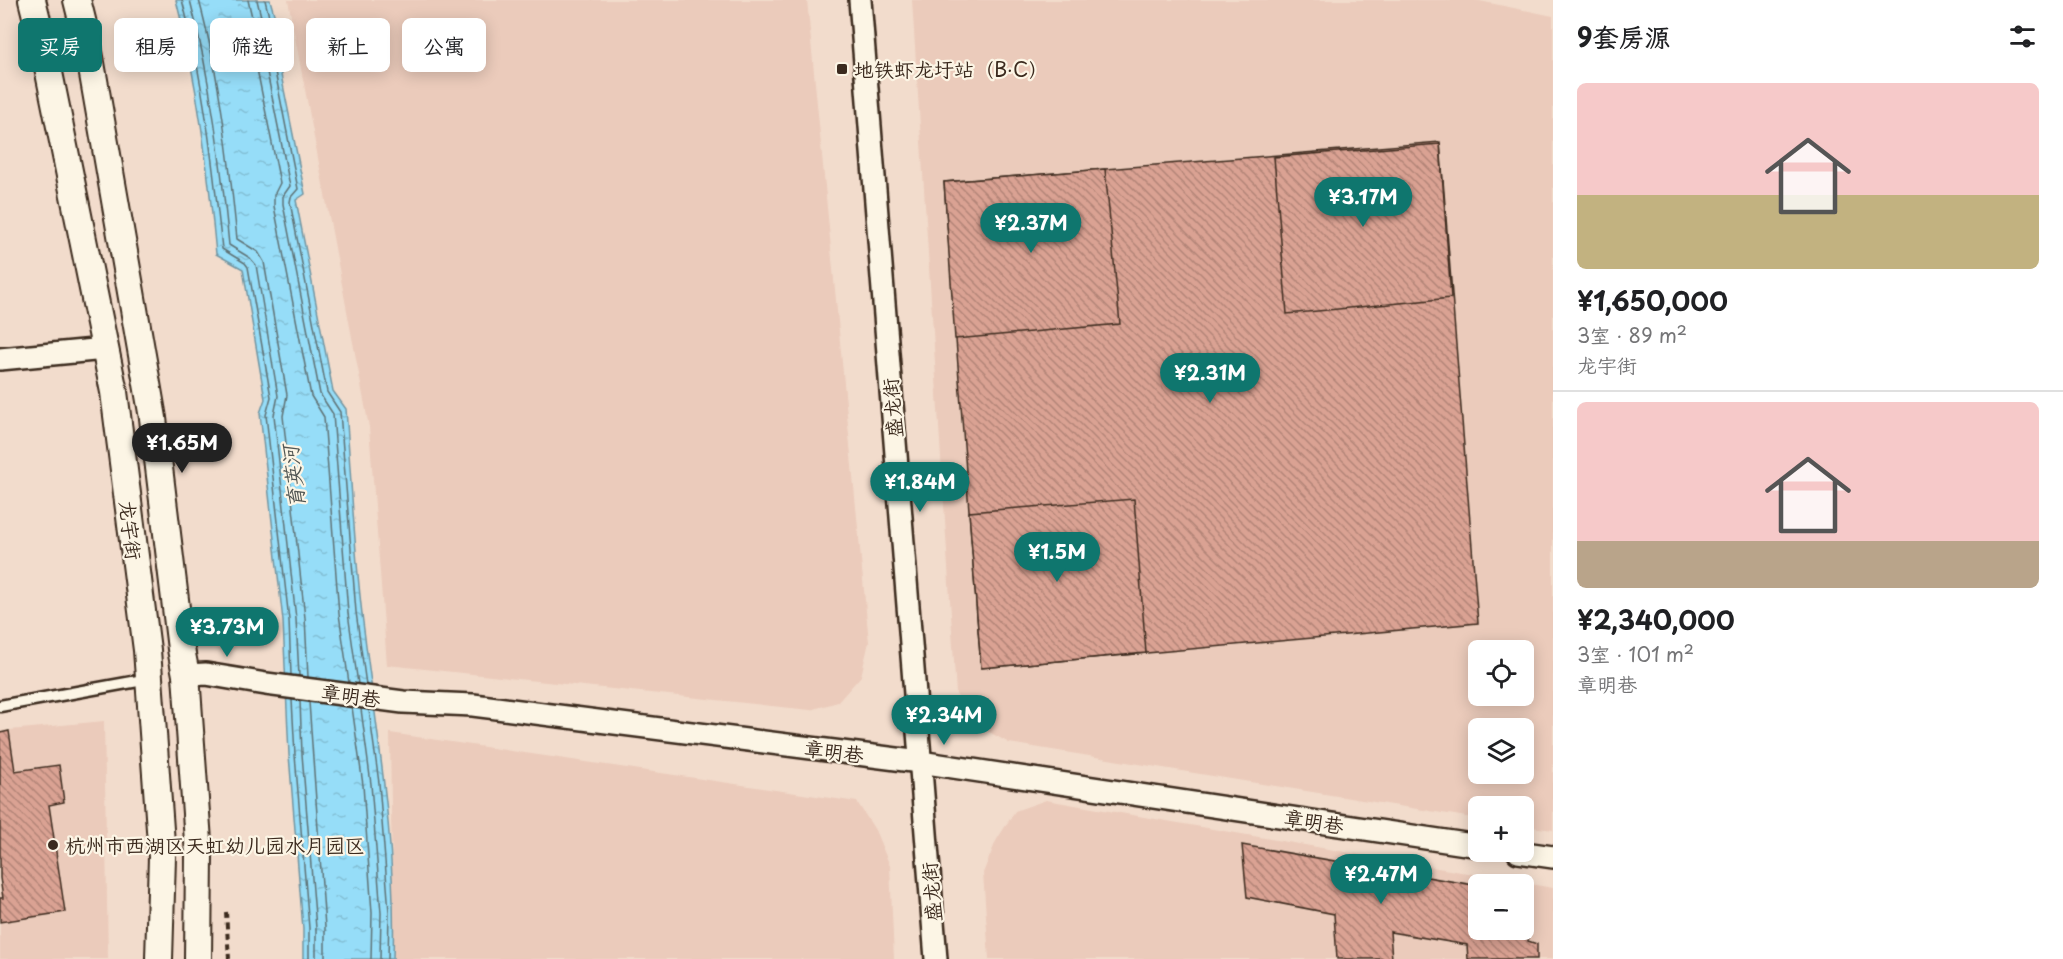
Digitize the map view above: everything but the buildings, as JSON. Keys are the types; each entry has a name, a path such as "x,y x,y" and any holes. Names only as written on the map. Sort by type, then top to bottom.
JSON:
{"street":[{"name":"龙宇街","path":"32,0 44,48 114,392 149,679 162,857 159,959"},
{"name":"龙宇街","path":"76,0 87,40 153,418 186,675 199,855 198,959"},
{"name":"盛龙街","path":"860,0 936,959"},
{"path":"0,359 105,350"},
{"name":"章明巷","path":"186,675 206,674 403,702 472,705 920,762 1468,844"},
{"path":"1534,854 1553,857"}],"lane":[{"path":"0,706 149,679"}],"shaded area":[{"path":"288,0 807,0 869,642 861,676 838,702 810,710 387,665 369,427 294,32 294,18 291,18"},
{"path":"912,0 1475,0 1553,16 1553,830 1534,827 1534,796 1468,796 1468,817 1009,743 973,723 956,694"},
{"name":"杭州市西湖区天虹幼儿园水月园区","path":"104,721 108,959 0,959 0,731"},
{"path":"390,733 857,802 875,830 890,866 894,959 393,959"},
{"path":"1046,800 1472,874 1468,874 1468,940 1534,940 1534,885 1553,888 1553,959 989,959 983,873 996,841 1015,811"}],"water":[{"name":"育英河","path":"176,0 270,0 275,18 210,18 210,72 280,72 305,194 296,200 333,391 346,409 359,588 389,829 393,959 303,959 303,929 289,755 283,621 260,413 265,399 243,269 216,254 201,126 192,72 198,72 198,18 181,18"}],"place":[{"name":"地铁虾龙圩站（B·C）","path":"842,69"},
{"name":"杭州市西湖区天虹幼儿园水月园区","path":"53,845"}]}
